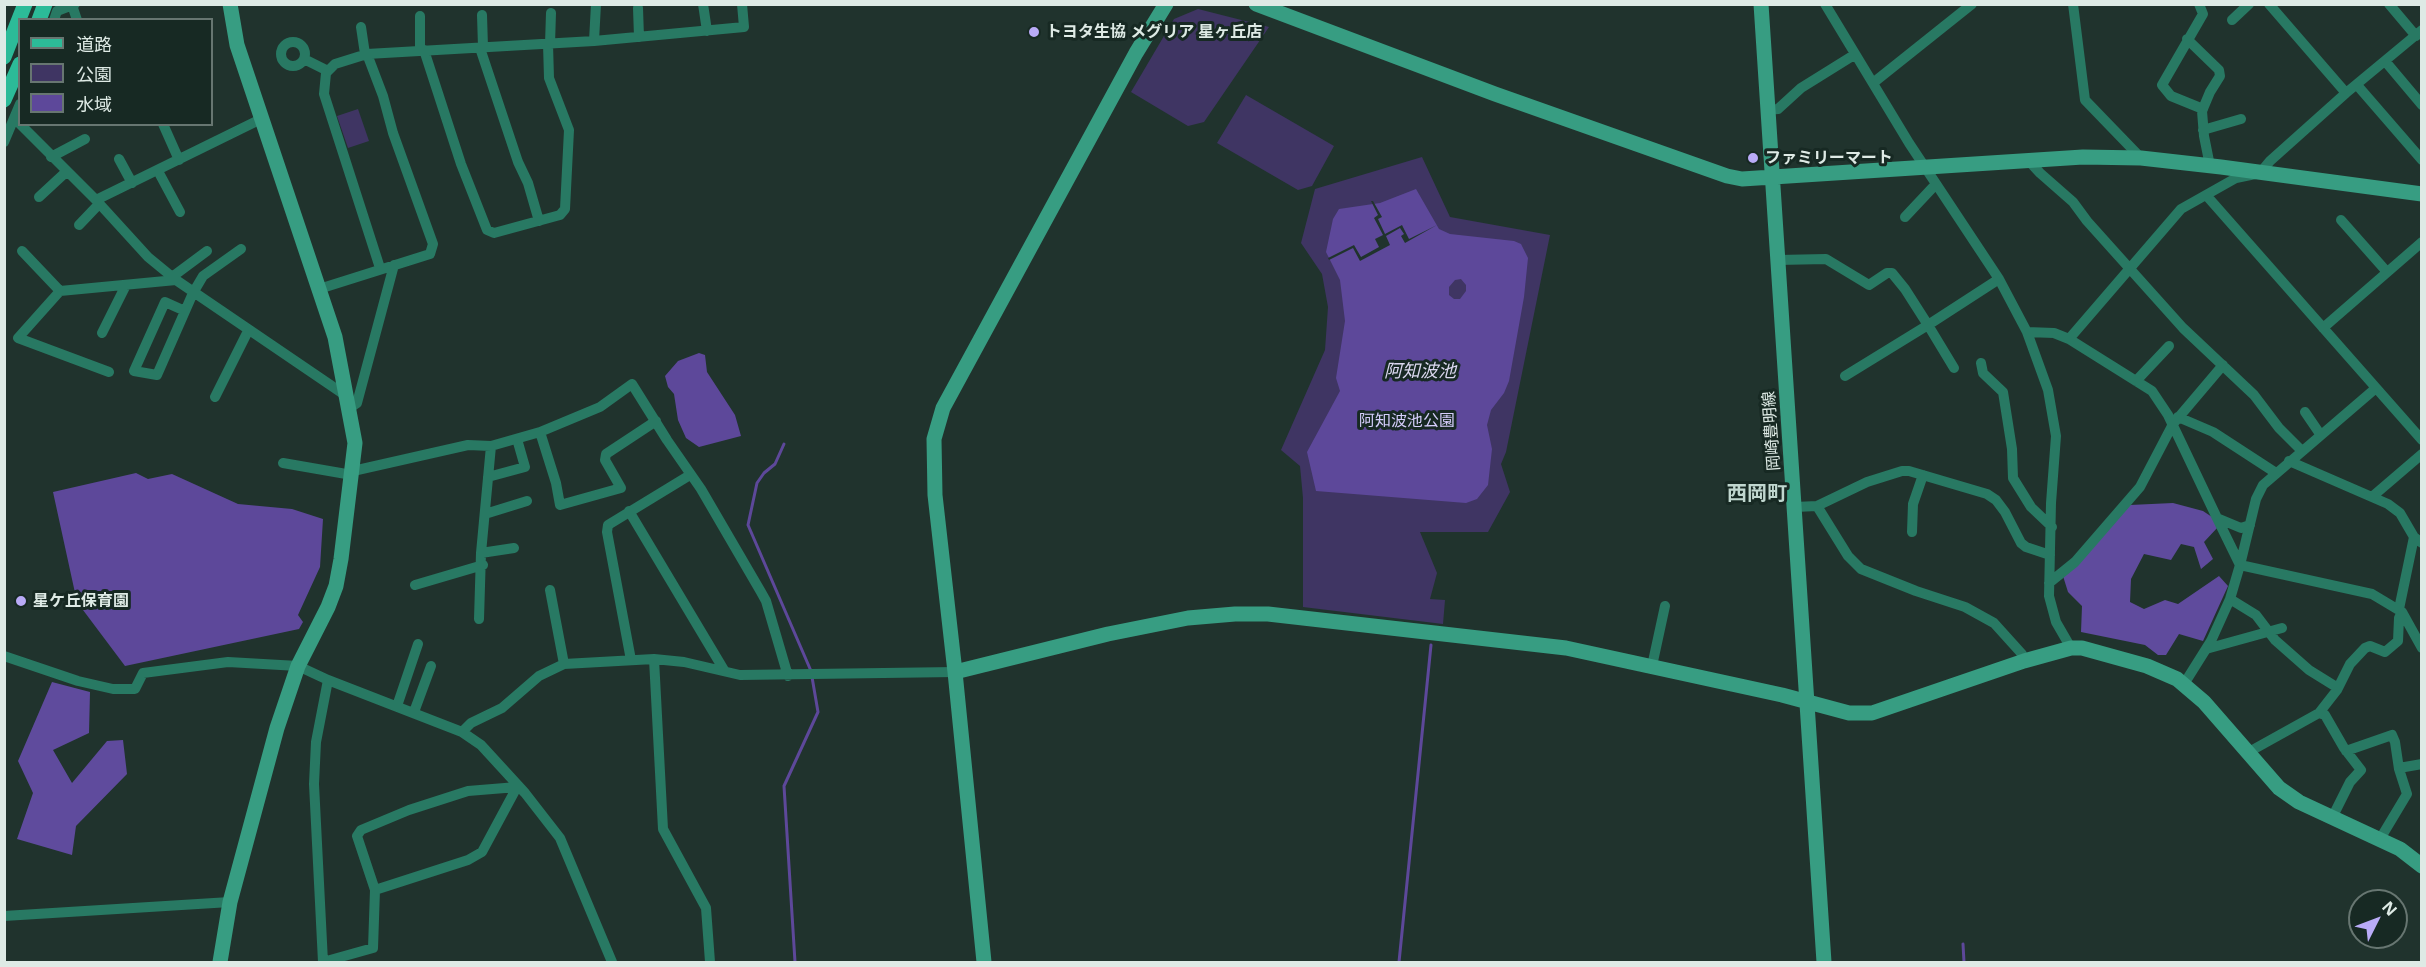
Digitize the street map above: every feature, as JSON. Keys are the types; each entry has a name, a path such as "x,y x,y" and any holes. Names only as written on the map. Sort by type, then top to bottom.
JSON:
{"main road":[{"path":"19,18 25,4"},
{"path":"4,57 18,22"},
{"path":"4,100 18,68"}],"street":[{"path":"220,963 230,902 262,780 298,666 328,607 336,585 353,473 355,443 334,337 237,45 230,4"},
{"path":"594,41 596,4"},
{"path":"703,4 707,31"},
{"path":"380,268 324,94 324,83 328,70 339,61 366,54 594,41 744,27 742,4"},
{"path":"984,963 956,672 935,495 934,439 943,408 1130,62 1166,4"},
{"path":"1256,4 1395,58 1727,176 1742,179 2083,157 2141,158 2421,194"},
{"name":"岡崎豊明線","path":"1761,4 1824,963"},
{"path":"1825,4 1936,184 1999,279 2027,332 2048,390 2056,436 2051,503 2049,583 2051,608 2071,648"},
{"path":"1873,83 1972,4"},
{"path":"2073,4 2085,100 2141,158"},
{"path":"2199,4 2203,14 2163,85 2171,96 2203,109"},
{"path":"2232,20 2249,4"},
{"path":"2270,4 2346,93"},
{"path":"2069,339 2181,209 2236,178 2260,173 2270,161 2346,93 2418,33 2389,4"},
{"path":"55,18 57,11 73,5"},
{"path":"638,8 639,37"},
{"path":"420,16 422,50 447,123 487,230 494,232 539,221 563,212 566,198 569,130 549,78 550,14"},
{"path":"482,15 481,47 539,221"},
{"path":"319,289 430,254 433,244 390,126 383,96 366,54 361,27"},
{"path":"2187,39 2219,70 2220,76 2203,109 2203,130 2210,166"},
{"path":"1767,110 1778,109 1802,88 1854,54"},
{"path":"304,59 328,70"},
{"path":"2385,61 2421,105"},
{"path":"2357,85 2421,158"},
{"path":"79,225 97,202 261,119"},
{"path":"2203,130 2241,119"},
{"path":"4,142 18,122"},
{"path":"22,126 148,256 174,279 347,402 357,403 394,265"},
{"path":"164,126 179,160"},
{"path":"51,157 85,139"},
{"path":"119,159 132,183"},
{"path":"2029,160 2040,173 2073,201 2087,221 2183,328 2254,395 2279,428 2301,450"},
{"path":"158,171 180,212"},
{"path":"39,197 66,172"},
{"path":"1905,217 1936,184"},
{"path":"2206,195 2421,440"},
{"path":"2341,220 2387,272"},
{"path":"2323,328 2421,242"},
{"path":"185,311 165,302 134,371 157,375 189,303 193,292 203,276 241,249"},
{"path":"22,251 60,291"},
{"path":"109,372 18,338 60,291 174,279 207,251"},
{"path":"1778,260 1826,259 1869,285 1887,273 1892,273 1905,289 1954,368"},
{"path":"1845,376 1999,279"},
{"path":"102,333 126,285"},
{"path":"215,397 248,331"},
{"path":"2027,332 2054,333 2069,339 2152,391 2176,421 2217,518 2240,564"},
{"path":"2136,381 2169,346"},
{"path":"1981,363 1983,373 2004,392 2012,449 2013,478 2031,507 2052,527"},
{"path":"2049,583 2075,562 2140,487 2176,421 2223,364"},
{"path":"283,463 353,473 468,445 491,446 540,432 600,406 632,384 701,489 766,601 788,675"},
{"path":"2184,684 2225,613 2259,492 2263,485 2301,450 2376,388"},
{"path":"2305,412 2320,434"},
{"path":"540,432 556,483 560,505 621,488 605,460 606,454 656,421"},
{"path":"2176,421 2213,432 2276,473"},
{"path":"488,477 525,467 517,439"},
{"path":"479,619 491,446"},
{"path":"2373,496 2421,454"},
{"path":"2247,753 2319,713 2338,688 2350,664 2365,648 2370,646 2385,652 2398,641 2399,618 2418,540 2400,513 2373,496 2289,461"},
{"path":"1795,507 1817,506 1867,482 1902,471 1987,494 2005,512 2021,543 2050,555"},
{"path":"631,660 607,532 608,525 690,475"},
{"path":"1912,532 1913,504 1923,475"},
{"path":"485,514 526,501"},
{"path":"1817,506 1848,556 1861,569 1905,587 1965,606 1995,623 2022,654 2024,661"},
{"path":"629,511 724,670"},
{"path":"2217,518 2241,528 2250,525"},
{"path":"415,585 514,548"},
{"path":"2240,564 2372,594 2401,610 2421,648"},
{"path":"549,590 564,664"},
{"path":"2230,599 2256,615 2268,633 2309,670 2338,688"},
{"path":"1652,666 1665,606"},
{"path":"462,732 471,723 502,708 539,676 564,664 654,660 684,662 740,675 956,672 1108,634 1188,618 1235,614 1278,615 1566,648 1849,713 1872,713 2024,661 2071,648 2096,651 2147,666 2184,684 2204,702 2279,788 2299,802 2400,849 2421,866"},
{"path":"2206,649 2282,628"},
{"path":"397,706 418,644"},
{"path":"4,656 78,681 113,689 135,689 143,673 228,662 298,666 462,732 481,745 525,793 560,838 612,963"},
{"path":"654,660 663,829 706,908 710,963"},
{"path":"414,712 431,666"},
{"path":"328,680 316,742 314,784 323,962 373,948 375,890 357,836 361,830 409,810 468,791 518,787"},
{"path":"2319,713 2328,719 2346,751 2361,770 2350,782 2332,818"},
{"path":"2346,751 2392,735 2396,742 2406,798 2379,839"},
{"path":"2399,768 2421,764"},
{"path":"375,890 468,860 482,852 518,787"},
{"path":"4,916 230,902"}],"green space":[{"path":"1198,9 1269,27 1204,122 1188,126 1131,92 1174,19"},
{"path":"1246,95 1334,146 1312,186 1298,190 1217,143"},
{"path":"358,109 369,141 348,148 337,116"},
{"name":"阿知波池公園","path":"1422,157 1450,217 1550,235 1506,452 1501,464 1510,492 1488,532 1420,532 1437,573 1430,599 1445,600 1443,624 1303,607 1303,498 1300,466 1281,450 1325,350 1328,307 1322,274 1301,243 1315,189"}],"shaded area":[{"path":"2173,503 2203,511 2215,519 2218,527 2204,542 2213,559 2201,569 2194,547 2181,544 2171,560 2144,554 2131,579 2130,602 2144,609 2165,600 2178,604 2219,576 2228,586 2203,641 2179,634 2166,655 2158,655 2145,645 2081,632 2082,606 2068,592 2063,576 2130,505"},
{"path":"52,682 90,692 89,733 53,750 72,783 107,741 123,740 127,774 76,826 72,855 17,839 33,793 18,761"}],"water":[{"name":"阿知波池","path":"1416,189 1439,229 1450,234 1514,241 1521,244 1528,258 1524,297 1509,381 1504,393 1491,410 1487,425 1492,449 1488,485 1477,499 1466,503 1316,491 1307,452 1340,391 1336,378 1345,321 1340,280 1326,252 1333,219 1339,209 1380,203","holes":["1461,279 1466,285 1466,291 1460,299 1454,299 1449,295 1449,287 1455,280"]},
{"path":"699,353 705,355 707,372 735,415 741,436 699,447 686,438 678,420 674,394 668,387 665,376 678,361"},
{"path":"136,473 148,479 172,474 238,504 292,509 323,519 320,567 298,615 303,622 299,629 125,666 77,602 53,492"}],"pier":[{"path":"1371,201 1382,217 1378,219 1385,234 1402,225 1409,239 1437,225 1405,243 1401,236 1404,234 1400,228 1386,236 1390,245 1360,261 1353,248 1329,260 1328,258 1354,245 1361,257 1379,247 1375,239 1383,235 1374,218 1378,215"}],"waterway":[{"path":"784,444 775,464 757,483 748,525 811,671"},
{"path":"1399,962 1431,645"},
{"path":"795,962 784,786 818,712 812,677"},
{"path":"1963,944 1964,962"}],"place":[{"name":"トヨタ生協 メグリア 星ヶ丘店","path":"1034,32"},
{"name":"ファミリーマート","path":"1753,158"},
{"name":"星ケ丘保育園","path":"21,601"}],"district":[{"name":"西岡町","path":"1757,494"}]}
